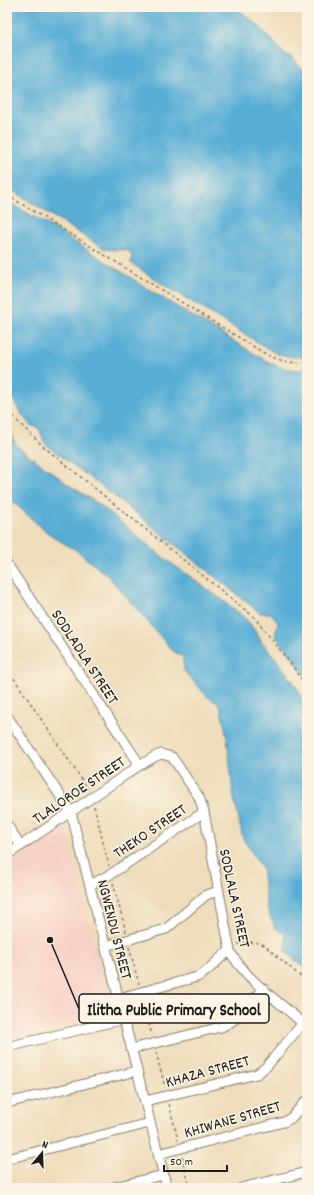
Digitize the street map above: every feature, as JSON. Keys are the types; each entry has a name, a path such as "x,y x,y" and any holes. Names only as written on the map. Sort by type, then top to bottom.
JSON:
{"street":[{"name":"SODLADLA STREET","path":"7,564 140,765"},
{"name":"NGWENDU STREET","path":"7,716 71,812 167,1188"},
{"name":"TLALOROE STREET","path":"7,855 140,765 161,754 167,755"},
{"name":"SODLALA STREET","path":"167,755 172,757 180,766 199,797 204,812 230,951 237,963 305,1025"},
{"name":"THEKO STREET","path":"90,885 111,874 204,812"},
{"path":"7,825 21,846"},
{"path":"106,946 166,929 206,895 219,891"},
{"path":"119,998 204,974 222,955 230,951"},
{"path":"131,1049 229,1023 238,1016 264,989"},
{"path":"7,1047 124,1019"},
{"name":"KHAZA STREET","path":"145,1101 257,1074 266,1067 305,1025"},
{"path":"7,1103 137,1071"},
{"name":"KHIWANE STREET","path":"158,1154 284,1122 291,1118 307,1100"},
{"path":"7,1159 150,1123"},
{"path":"241,1188 307,1172"},
{"path":"110,1188 163,1175"}],"path":[{"path":"7,195 264,353 278,360 290,363 307,362"},
{"path":"7,406 16,420 45,448 254,617 292,664 307,687"},
{"path":"7,668 93,798 190,1188"},
{"path":"230,951 234,944 258,942 272,951 307,982"}],"shaded area":[{"path":"66,826 111,1014 7,1040 7,866"}],"water":[{"path":"7,7 229,7 240,11 260,27 284,54 294,59 300,67 307,70 307,357 292,357 277,354 131,263 132,256 128,250 112,250 103,248 7,187"},
{"path":"7,201 55,229 156,294 265,360 285,368 295,370 307,369 307,678 275,636 278,623 271,613 260,613 112,494 45,444 39,428 30,425 18,409 7,387"},
{"path":"7,428 17,446 69,485 99,504 160,555 231,606 249,622 262,642 279,662 296,686 307,707 307,968 285,951 286,935 275,928 267,909 262,868 243,839 233,794 227,737 220,705 207,696 184,671 183,657 173,651 109,577 76,550 44,530 7,496"}],"place":[{"name":"Ilitha Public Primary School","path":"50,940"}]}
